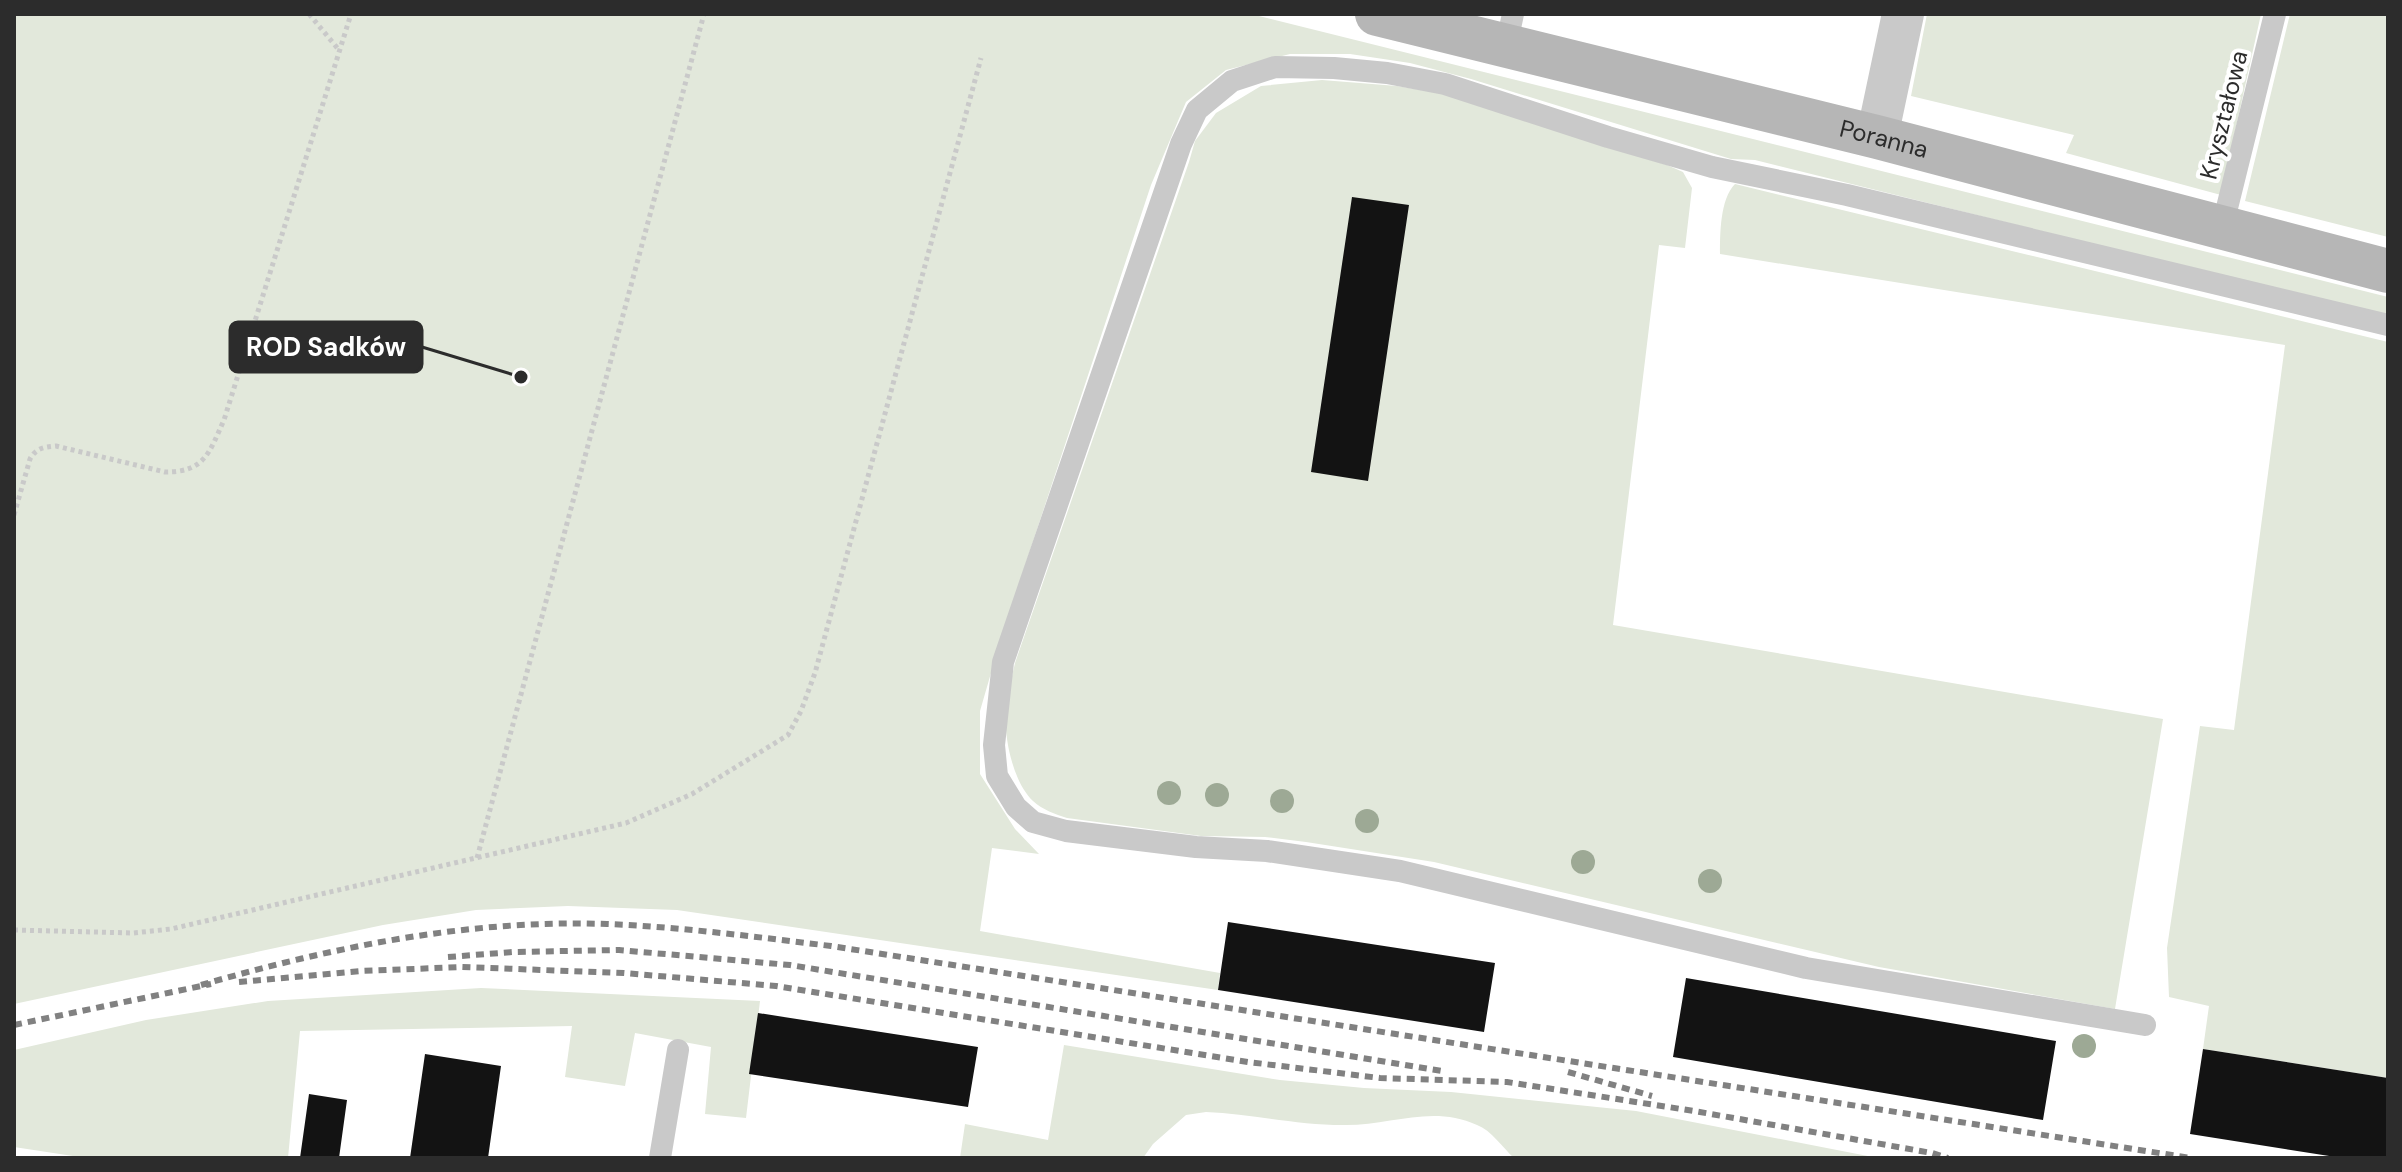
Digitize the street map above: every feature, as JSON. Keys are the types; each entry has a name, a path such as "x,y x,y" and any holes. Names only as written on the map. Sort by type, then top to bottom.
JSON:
{"street":[{"name":"Poranna","path":"1377,14 1510,30 1877,137 2388,271"},
{"path":"1877,137 1903,14"}],"lane":[{"name":"Kryształowa","path":"2222,228 2275,14"},
{"path":"2145,1025 1806,968 1400,871 1267,851 1196,847 1066,831 1033,822 1016,807 997,776 994,745 1003,662 1175,159 1197,110 1232,81 1275,67 1387,73 1445,84 1712,167 1847,195 2388,325"},
{"path":"660,1158 678,1050"}],"path":[{"path":"309,14 339,51"},
{"path":"14,515 30,459 41,448 56,446 165,472 194,468 204,460 224,420 351,14"},
{"path":"477,858 704,14"},
{"path":"14,930 133,933 171,929 626,823 692,794 788,735 815,673 981,58"}],"shaded area":[{"path":"14,14 1251,14 2388,297 2388,317 1755,160 1731,159 1410,63 1350,54 1290,54 1226,70 1186,102 1151,185 1002,635 980,711 980,774 1015,829 1039,854 992,848 980,931 1220,973 1218,990 677,910 568,906 476,910 383,925 14,1004"},
{"path":"1927,14 2261,14 2221,195 2066,153 2074,135 1911,96"},
{"path":"2290,14 2388,14 2388,237 2245,201"},
{"path":"1322,80 1397,86 1445,94 1667,165 1683,172 1692,188 1685,248 1659,245 1613,625 2163,719 2115,1009 1879,967 1434,862 1265,837 1201,836 1067,818 1033,801 1014,770 1006,730 1006,706 1015,663 1195,141 1216,113 1261,86"},
{"path":"1735,184 2388,342 2388,1078 2203,1049 2209,1006 2169,997 2167,948 2200,726 2234,730 2285,345 1720,254 1724,207"},
{"path":"481,988 760,1001 746,1118 705,1114 711,1047 635,1033 625,1086 565,1077 572,1026 300,1031 288,1158 86,1158 14,1147 14,1050 146,1020 268,1001"},
{"path":"1064,1045 1280,1080 1451,1092 1636,1111 1878,1158 1514,1158 1482,1127 1444,1116 1343,1125 1206,1112 1186,1115 1153,1144 1143,1158 960,1158 965,1124 1048,1140"}],"building":[{"path":"1352,197 1409,205 1368,481 1311,472"},
{"path":"1228,922 1495,963 1484,1032 1218,990"},
{"path":"1686,978 2056,1041 2043,1120 1673,1057"},
{"path":"758,1013 978,1047 968,1107 749,1074"},
{"path":"2203,1049 2388,1078 2388,1158 2342,1158 2190,1134"},
{"path":"425,1054 501,1066 488,1158 410,1158"},
{"path":"309,1094 347,1100 339,1158 300,1158"}],"railway":[{"path":"201,985 351,948 453,931 556,924 663,927 831,946 2191,1158"},
{"path":"448,957 619,950 790,965 1442,1071"},
{"path":"239,982 361,971 462,967 624,973 776,986 1248,1062 1380,1078 1507,1082 1694,1111 1948,1158"},
{"path":"14,1025 211,984"},
{"path":"1568,1072 1652,1096"}],"place":[{"name":"ROD Sadków","path":"521,377"}]}
